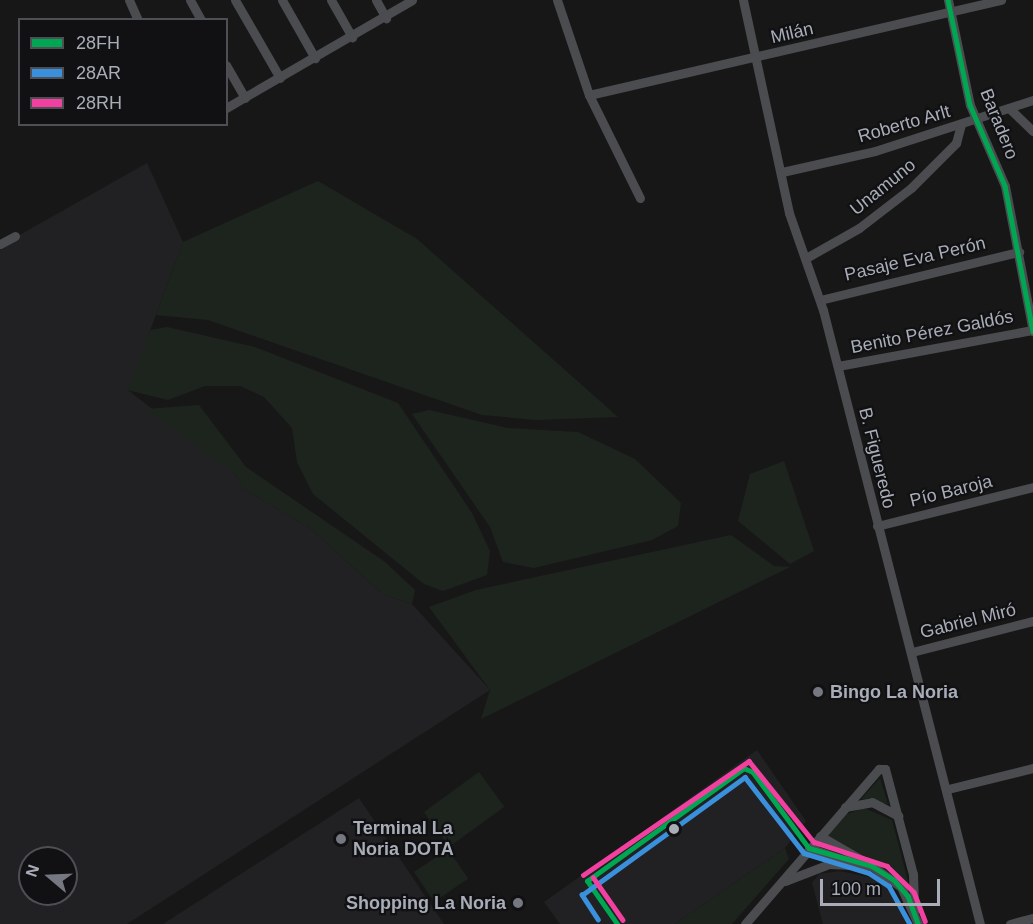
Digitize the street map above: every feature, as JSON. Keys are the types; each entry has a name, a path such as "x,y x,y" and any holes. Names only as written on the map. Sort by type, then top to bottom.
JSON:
{"street":[{"path":"129,0 137,18"},
{"path":"190,0 200,18"},
{"path":"235,0 280,78"},
{"path":"282,0 315,58"},
{"path":"331,0 352,37"},
{"path":"376,0 386,18"},
{"path":"228,107 386,18 412,0"},
{"path":"557,0 589,95 640,198"},
{"name":"B. Figueredo","path":"743,0 782,172 789,213 820,300 838,366 877,526 948,789 980,924"},
{"name":"Baradero","path":"948,0 977,120 1005,186 1033,330"},
{"name":"Milán","path":"589,95 1001,0"},
{"path":"228,69 244,98"},
{"name":"Roberto Arlt","path":"782,172 977,120 1033,100"},
{"path":"1010,109 1033,131"},
{"name":"Unamuno","path":"806,258 859,228 911,188 956,143 961,124"},
{"path":"0,244 15,236"},
{"name":"Pasaje Eva Perón","path":"820,300 1019,252"},
{"name":"Benito Pérez Galdós","path":"838,366 1033,330"},
{"name":"Pío Baroja","path":"877,526 1033,488"},
{"name":"Gabriel Miró","path":"912,652 1033,621"},
{"path":"948,789 1033,768"},
{"path":"745,924 875,771 885,769 913,874 914,911"},
{"path":"845,807 872,802 898,816"},
{"path":"820,836 901,886 918,924"},
{"path":"809,848 850,862 872,866"},
{"path":"783,882 817,867 850,862"},
{"path":"1010,924 1033,918"}],"shaded area":[{"path":"147,163 183,242 128,390 235,474 244,489 311,529 383,594 412,604 490,690 127,924 0,924 0,246"},
{"path":"318,181 417,239 618,417 536,420 482,415 208,320 156,315 183,242"},
{"path":"167,327 255,347 398,403 472,513 490,551 487,575 443,591 424,584 313,494 297,462 292,428 264,397 240,386 205,386 168,400 127,390 150,330"},
{"path":"199,405 246,467 385,562 415,590 412,604 383,594 311,529 244,489 235,474 145,409"},
{"path":"429,410 508,428 578,432 635,459 681,503 678,526 652,540 534,568 503,562 490,527 412,414"},
{"path":"784,461 814,551 790,564 738,521 750,474"},
{"path":"731,535 774,566 790,567 481,719 490,690 429,607 476,590"},
{"path":"757,750 806,821 785,848 675,924 560,924 544,902"},
{"path":"479,772 504,807 449,847 424,812"},
{"path":"880,778 888,804 861,799"},
{"name":"Terminal La Noria DOTA","path":"359,798 444,924 163,924 250,868"},
{"path":"864,808 892,820 910,889 891,871 826,837 847,814"},
{"path":"785,848 789,859 732,924 675,924"},
{"path":"448,849 468,879 434,902 414,872"},
{"path":"840,871 873,878 889,889 907,924 823,924 812,883 819,874"}],"transit line":[{"name":"28FH","path":"948,0 970,105 1005,186 1033,331"},
{"name":"28RH","path":"583,875 749,761 814,842 887,866 914,892 925,921"},
{"name":"28FH","path":"617,924 587,881 744,768 753,772 809,848 872,866 894,880 908,896 918,924"},
{"name":"28AR","path":"598,920 582,895 745,777 804,853 869,873 889,886 910,924"},
{"name":"28RH","path":"593,877 623,920"}],"place":[{"name":"Bingo La Noria","path":"818,692"},
{"name":"Terminal La Noria DOTA","path":"341,839"},
{"name":"Shopping La Noria","path":"518,903"}]}
